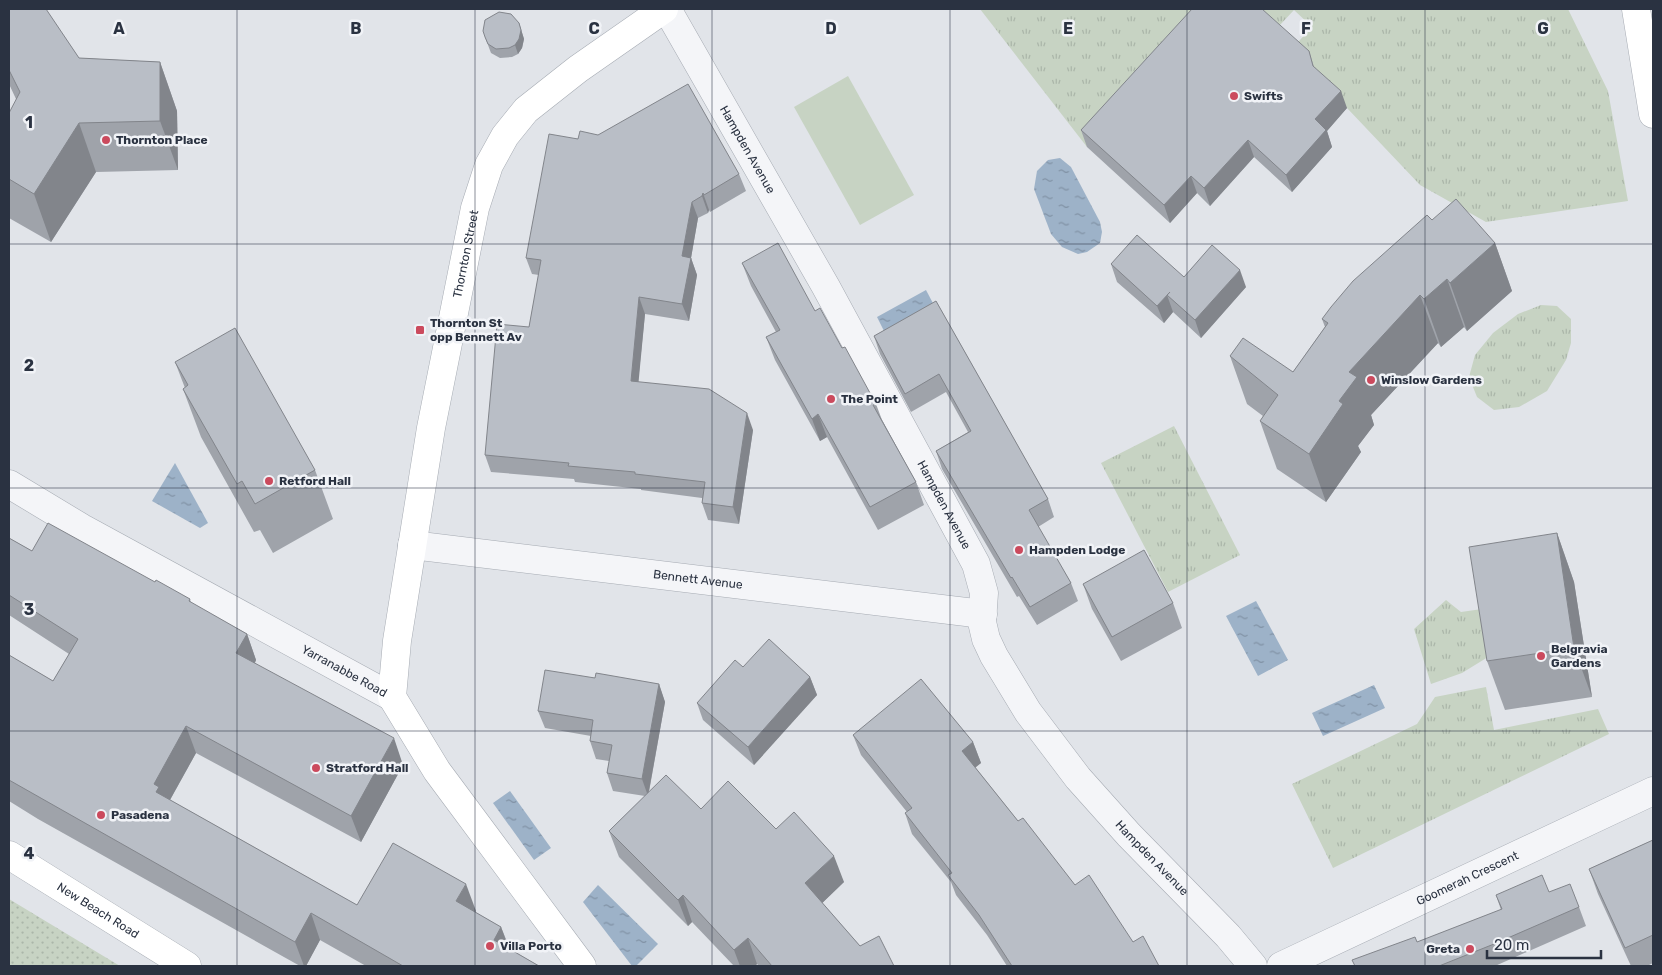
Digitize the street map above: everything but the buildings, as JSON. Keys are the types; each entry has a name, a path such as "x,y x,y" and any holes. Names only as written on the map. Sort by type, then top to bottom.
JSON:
{"street":[{"name":"Thornton Street","path":"392,698 397,641 431,428 475,208 494,153 515,122 545,94 665,9"},
{"name":"Hampden Avenue","path":"665,9 826,287 976,564 984,593 983,629 994,656 1028,712 1078,778 1129,835 1228,936 1252,966"},
{"path":"1636,9 1653,114"},
{"name":"Yarranabbe Road","path":"9,484 82,528 392,698 437,771 582,966"},
{"name":"Bennett Avenue","path":"412,545 983,614"},
{"name":"Goomerah Crescent","path":"1281,966 1653,791"},
{"name":"New Beach Road","path":"9,855 188,966"}],"green space":[{"path":"980,9 1214,9 1087,147"},
{"path":"1234,9 1568,9 1608,91 1628,201 1486,222 1420,185 1347,108 1287,54 1312,27 1294,10 1267,39"},
{"path":"848,76 914,195 860,225 794,107"},
{"path":"1541,305 1557,306 1571,319 1571,343 1566,360 1547,391 1519,407 1494,410 1477,397 1469,377 1475,355 1493,333 1518,314"},
{"path":"1174,426 1240,555 1168,592 1101,463"},
{"path":"1446,600 1461,612 1482,609 1488,657 1462,673 1431,684 1414,629"},
{"path":"1486,687 1494,730 1598,709 1609,734 1333,868 1292,784 1417,724 1435,697"},
{"path":"9,899 120,966 9,966"}],"water":[{"path":"1060,158 1071,167 1100,222 1102,232 1100,243 1087,252 1078,254 1062,247 1051,234 1034,189 1037,171 1048,160"},
{"path":"926,290 936,309 887,337 877,317"},
{"path":"175,463 208,523 200,528 152,501"},
{"path":"1256,601 1288,660 1258,676 1226,616"},
{"path":"1374,685 1385,708 1323,736 1312,713"},
{"path":"510,791 551,848 534,860 493,803"},
{"path":"598,885 658,944 636,966 632,966 583,902"}],"place":[{"name":"Swifts","path":"1234,96"},
{"name":"Thornton Place","path":"106,140"},
{"name":"Thornton St opp Bennett Av","path":"420,330"},
{"name":"Winslow Gardens","path":"1371,380"},
{"name":"The Point","path":"831,399"},
{"name":"Retford Hall","path":"269,481"},
{"name":"Hampden Lodge","path":"1019,550"},
{"name":"Belgravia Gardens","path":"1541,656"},
{"name":"Stratford Hall","path":"316,768"},
{"name":"Pasadena","path":"101,815"},
{"name":"Villa Porto","path":"490,946"},
{"name":"Greta","path":"1470,949"}]}
